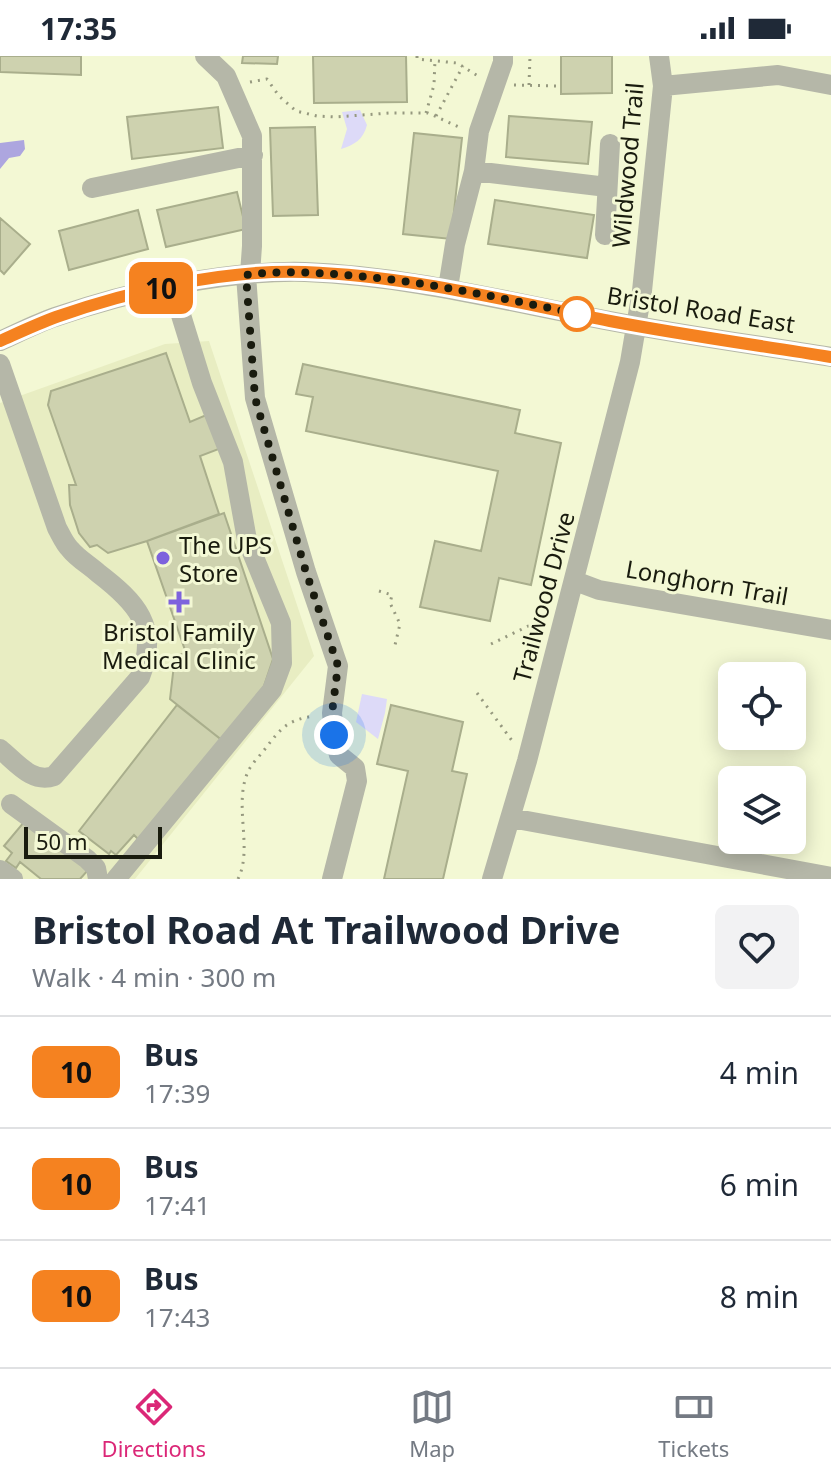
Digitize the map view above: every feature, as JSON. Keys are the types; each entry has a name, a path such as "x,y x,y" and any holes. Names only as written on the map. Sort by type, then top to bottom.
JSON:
{"street":[{"path":"205,56 226,76 252,136 252,246 248,274 255,398 306,572 338,666 332,713 339,755 355,768 357,781 332,879"},
{"path":"448,288 455,244 474,171 478,135 503,56"},
{"name":"Wildwood Trail","path":"636,325 663,86 659,56"},
{"path":"663,86 778,75 831,85"},
{"path":"605,235 610,144"},
{"path":"92,188 253,155"},
{"path":"474,171 607,187"},
{"name":"Bristol Road East","path":"0,341 52,318 172,286 248,274 301,272 351,275 448,288 636,325 831,357"},
{"path":"116,879 272,690 282,663 281,623 247,540 233,462 202,383 172,286"},
{"name":"Trailwood Drive","path":"492,879 575,581 630,362 636,325"},
{"path":"0,364 57,528 71,551 129,597 143,622 147,649 146,663 140,677 58,774 47,779 35,777 0,749"},
{"name":"Longhorn Trail","path":"575,581 599,590 831,630"},
{"path":"11,804 87,859 96,868 98,879"},
{"path":"511,818 831,877"},
{"path":"0,870 13,879"}],"path":[{"path":"417,56 417,59 457,63 495,85 559,86"},
{"path":"529,85 530,56"},
{"path":"426,113 434,85 435,60"},
{"path":"436,116 463,66"},
{"path":"230,86 267,79 279,96 296,111 335,117 426,113 478,135"},
{"path":"379,591 392,595 390,603 400,624 395,645"},
{"path":"491,644 566,608"},
{"path":"477,693 527,761"},
{"path":"238,879 243,860 241,796 247,772 282,726 332,713"}],"shaded area":[{"path":"360,110 367,125 363,135 341,149 347,129 342,112"},
{"path":"24,140 25,149 20,156 9,158 0,169 0,143"},
{"path":"209,341 314,656 135,879 0,879 0,403 165,344"},
{"path":"362,694 387,699 378,739 356,722"}],"building":[{"path":"0,56 81,56 81,75 0,72"},
{"path":"243,56 278,56 277,64 242,63"},
{"path":"313,56 406,56 407,102 314,103"},
{"path":"561,56 612,56 612,93 561,94"},
{"path":"218,107 223,148 132,159 127,117"},
{"path":"509,116 592,122 588,164 506,157"},
{"path":"315,127 318,215 273,216 270,128"},
{"path":"414,133 462,138 451,239 403,234"},
{"path":"237,192 246,229 166,247 157,210"},
{"path":"495,200 594,215 587,258 488,244"},
{"path":"138,210 148,249 69,270 59,231"},
{"path":"0,218 30,244 4,274 0,270"},
{"path":"166,353 190,422 211,413 224,447 200,456 219,514 108,553 97,545 90,547 79,533 70,505 69,485 76,485 48,405 51,391"},
{"path":"303,364 520,410 515,433 561,443 531,585 499,578 490,621 420,607 435,541 481,551 498,471 306,431 313,397 296,394"},
{"path":"224,513 273,659 262,692 223,741 170,699 175,656 186,653 147,541"},
{"path":"177,705 223,741 141,842 134,835 116,855 111,851 109,854 79,831"},
{"path":"391,705 463,722 452,771 467,774 443,879 384,879 408,771 377,764"},
{"path":"24,822 89,869 80,879 41,879 20,862 16,868 6,861 12,853 4,846"}],"bus line":[{"name":"10","path":"0,341 52,318 111,299 250,274 301,272 409,282 611,321 831,357"}],"place":[{"name":"The UPS Store","path":"163,558"},
{"name":"Bristol Family Medical Clinic","path":"179,602"}],"route":[{"path":"334,735 332,713 338,666 306,572 255,398 246,275 301,272 351,275 498,297 583,315 577,314"}]}
